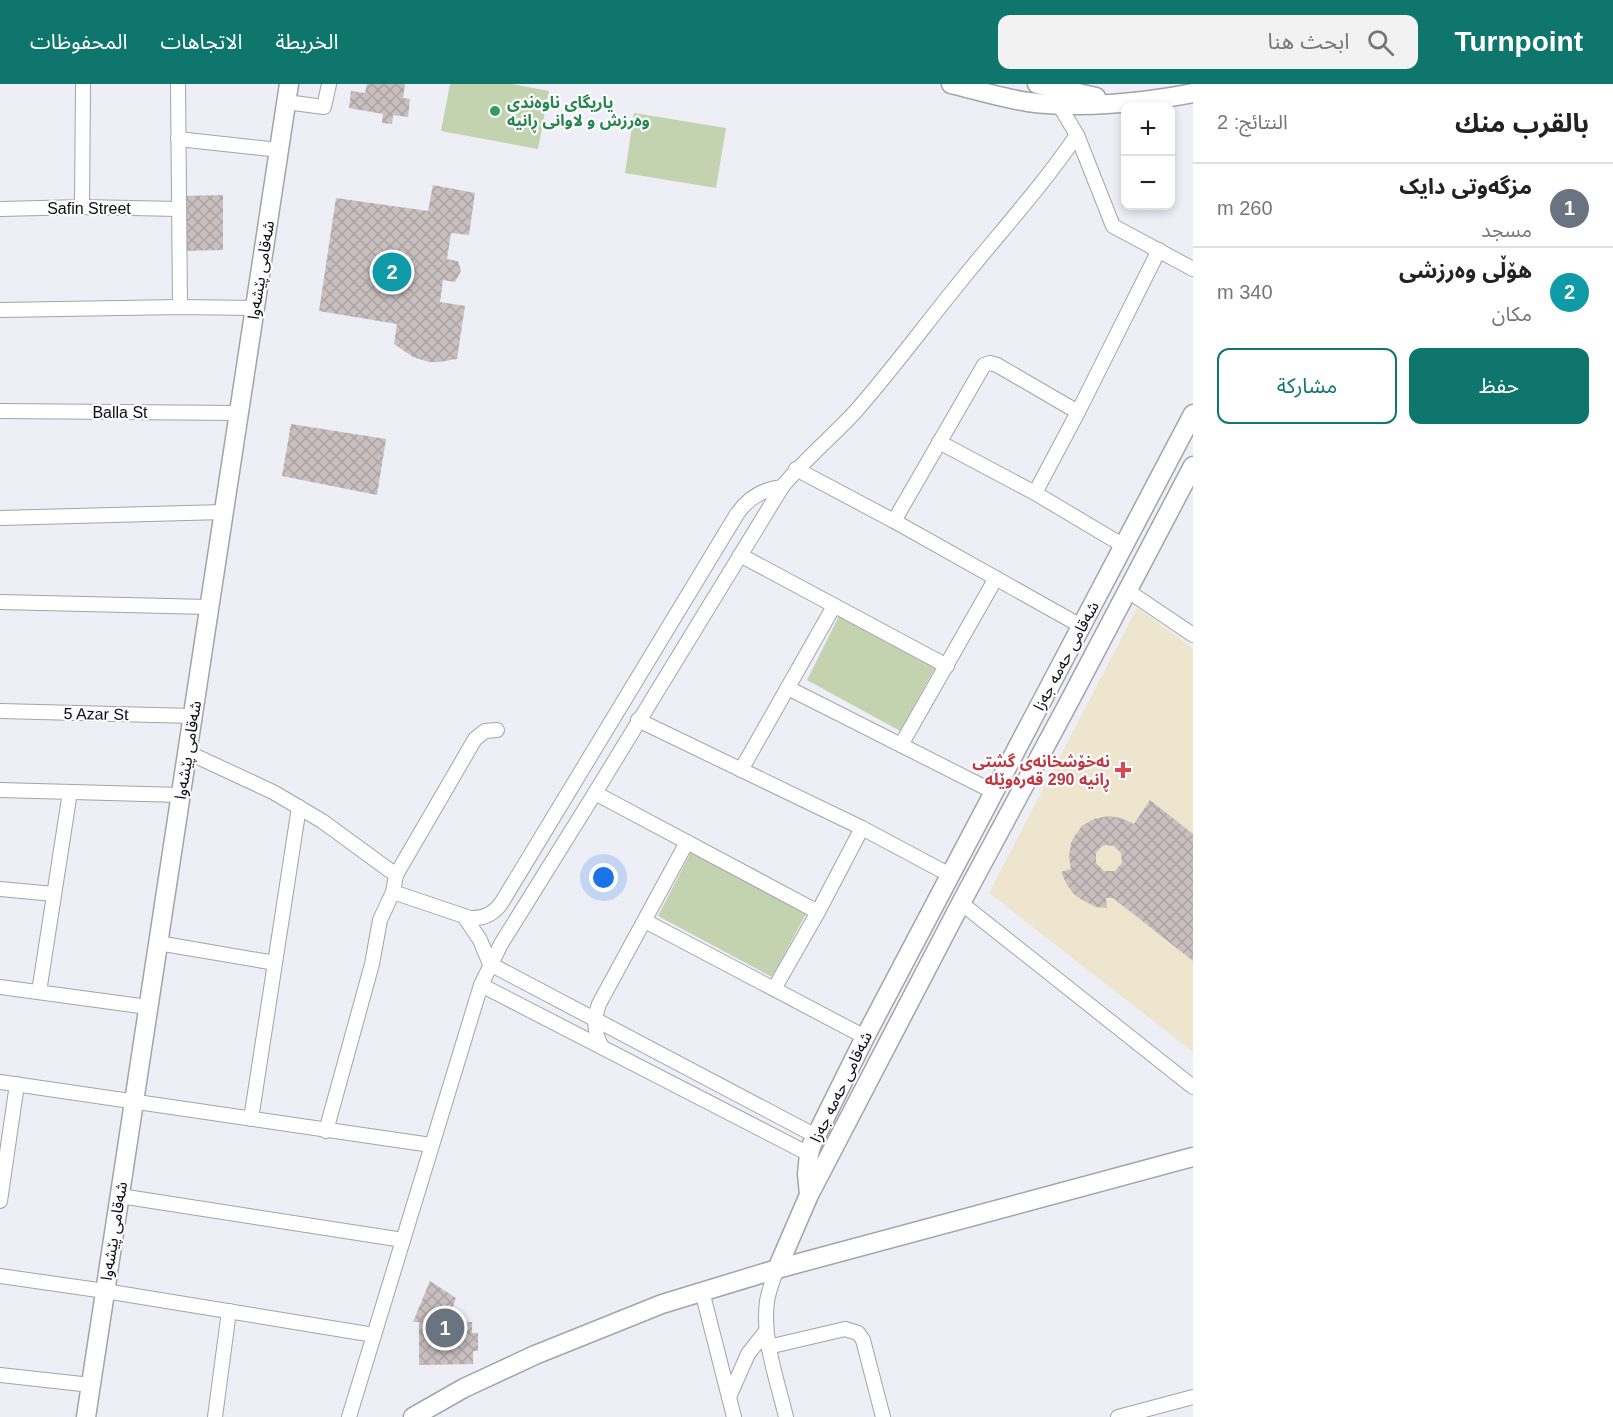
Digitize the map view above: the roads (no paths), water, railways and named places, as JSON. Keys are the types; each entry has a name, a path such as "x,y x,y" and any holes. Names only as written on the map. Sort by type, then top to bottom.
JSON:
{"street":[{"path":"82,207 83,84"},
{"path":"178,84 180,307"},
{"path":"288,93 324,107 329,84"},
{"path":"951,84 1015,100 1058,92"},
{"path":"1037,84 1058,92 1121,102 1193,93"},
{"path":"1058,92 1113,226 1193,269"},
{"name":"شەقامی پێشەوا","path":"86,1417 288,93"},
{"path":"349,1417 481,985 501,944 782,487 796,469 840,428 874,390 1045,179 1077,135"},
{"path":"178,139 279,150"},
{"name":"Safin Street","path":"0,209 82,207 179,209"},
{"path":"1035,493 1159,250"},
{"path":"0,310 255,308"},
{"path":"894,521 981,368 987,364 997,365 1078,412"},
{"name":"Balla St","path":"0,411 239,413"},
{"name":"شەقامی حەمە جەزا","path":"809,1195 807,1174 809,1154 816,1136 865,1037 1193,414"},
{"path":"939,442 1035,493 1124,546"},
{"name":"شەقامی حەمە جەزا","path":"809,1195 1193,466"},
{"path":"796,469 1081,626"},
{"path":"393,892 470,918 483,918 499,908 737,514 754,496 768,489 782,487"},
{"path":"0,518 224,512"},
{"path":"740,555 947,666"},
{"path":"902,746 996,578"},
{"path":"1128,591 1193,635"},
{"path":"0,602 209,607"},
{"path":"741,770 834,606"},
{"path":"1071,646 1092,658"},
{"path":"788,688 994,792"},
{"path":"1048,690 1069,702"},
{"name":"5 Azar St","path":"0,711 193,716"},
{"path":"638,720 862,828 950,875"},
{"path":"326,1131 372,964 380,920 393,892 396,875 475,739 485,731 497,730"},
{"path":"187,752 273,792 299,807 396,875"},
{"path":"0,790 181,795"},
{"path":"39,992 70,792"},
{"path":"595,794 818,912"},
{"path":"251,1119 299,807"},
{"path":"774,989 862,828"},
{"path":"602,1047 596,1033 595,1018 599,1004 687,842"},
{"path":"0,889 54,894"},
{"path":"961,903 1193,1087"},
{"path":"464,916 480,940 490,964 816,1136"},
{"path":"645,921 865,1037"},
{"path":"158,943 275,963"},
{"path":"481,985 809,1154"},
{"path":"0,987 148,1007"},
{"path":"0,1082 432,1145"},
{"path":"0,1201 17,1084"},
{"path":"413,1417 464,1388 535,1355 662,1304 777,1269 1193,1157"},
{"path":"786,1417 768,1347 767,1300 777,1269 809,1195"},
{"path":"120,1196 403,1240"},
{"path":"0,1276 374,1335"},
{"path":"702,1291 734,1417"},
{"path":"214,1417 229,1311"},
{"path":"768,1347 845,1329 858,1333 864,1344 883,1417"},
{"path":"729,1397 748,1354 766,1331"},
{"path":"0,1375 91,1385"},
{"path":"1118,1417 1141,1414 1193,1397"}],"place":[{"name":"یاریگای ناوەندی وەرزش و لاوانی ڕانیە","path":"495,111"},
{"name":"هۆڵی وەرزشی","path":"392,272"},
{"name":"نەخۆشخانەی گشتی ڕانیە 290 قەرەوێلە","path":"1123,770"},
{"name":"مزگەوتی دایک","path":"445,1328"}]}
